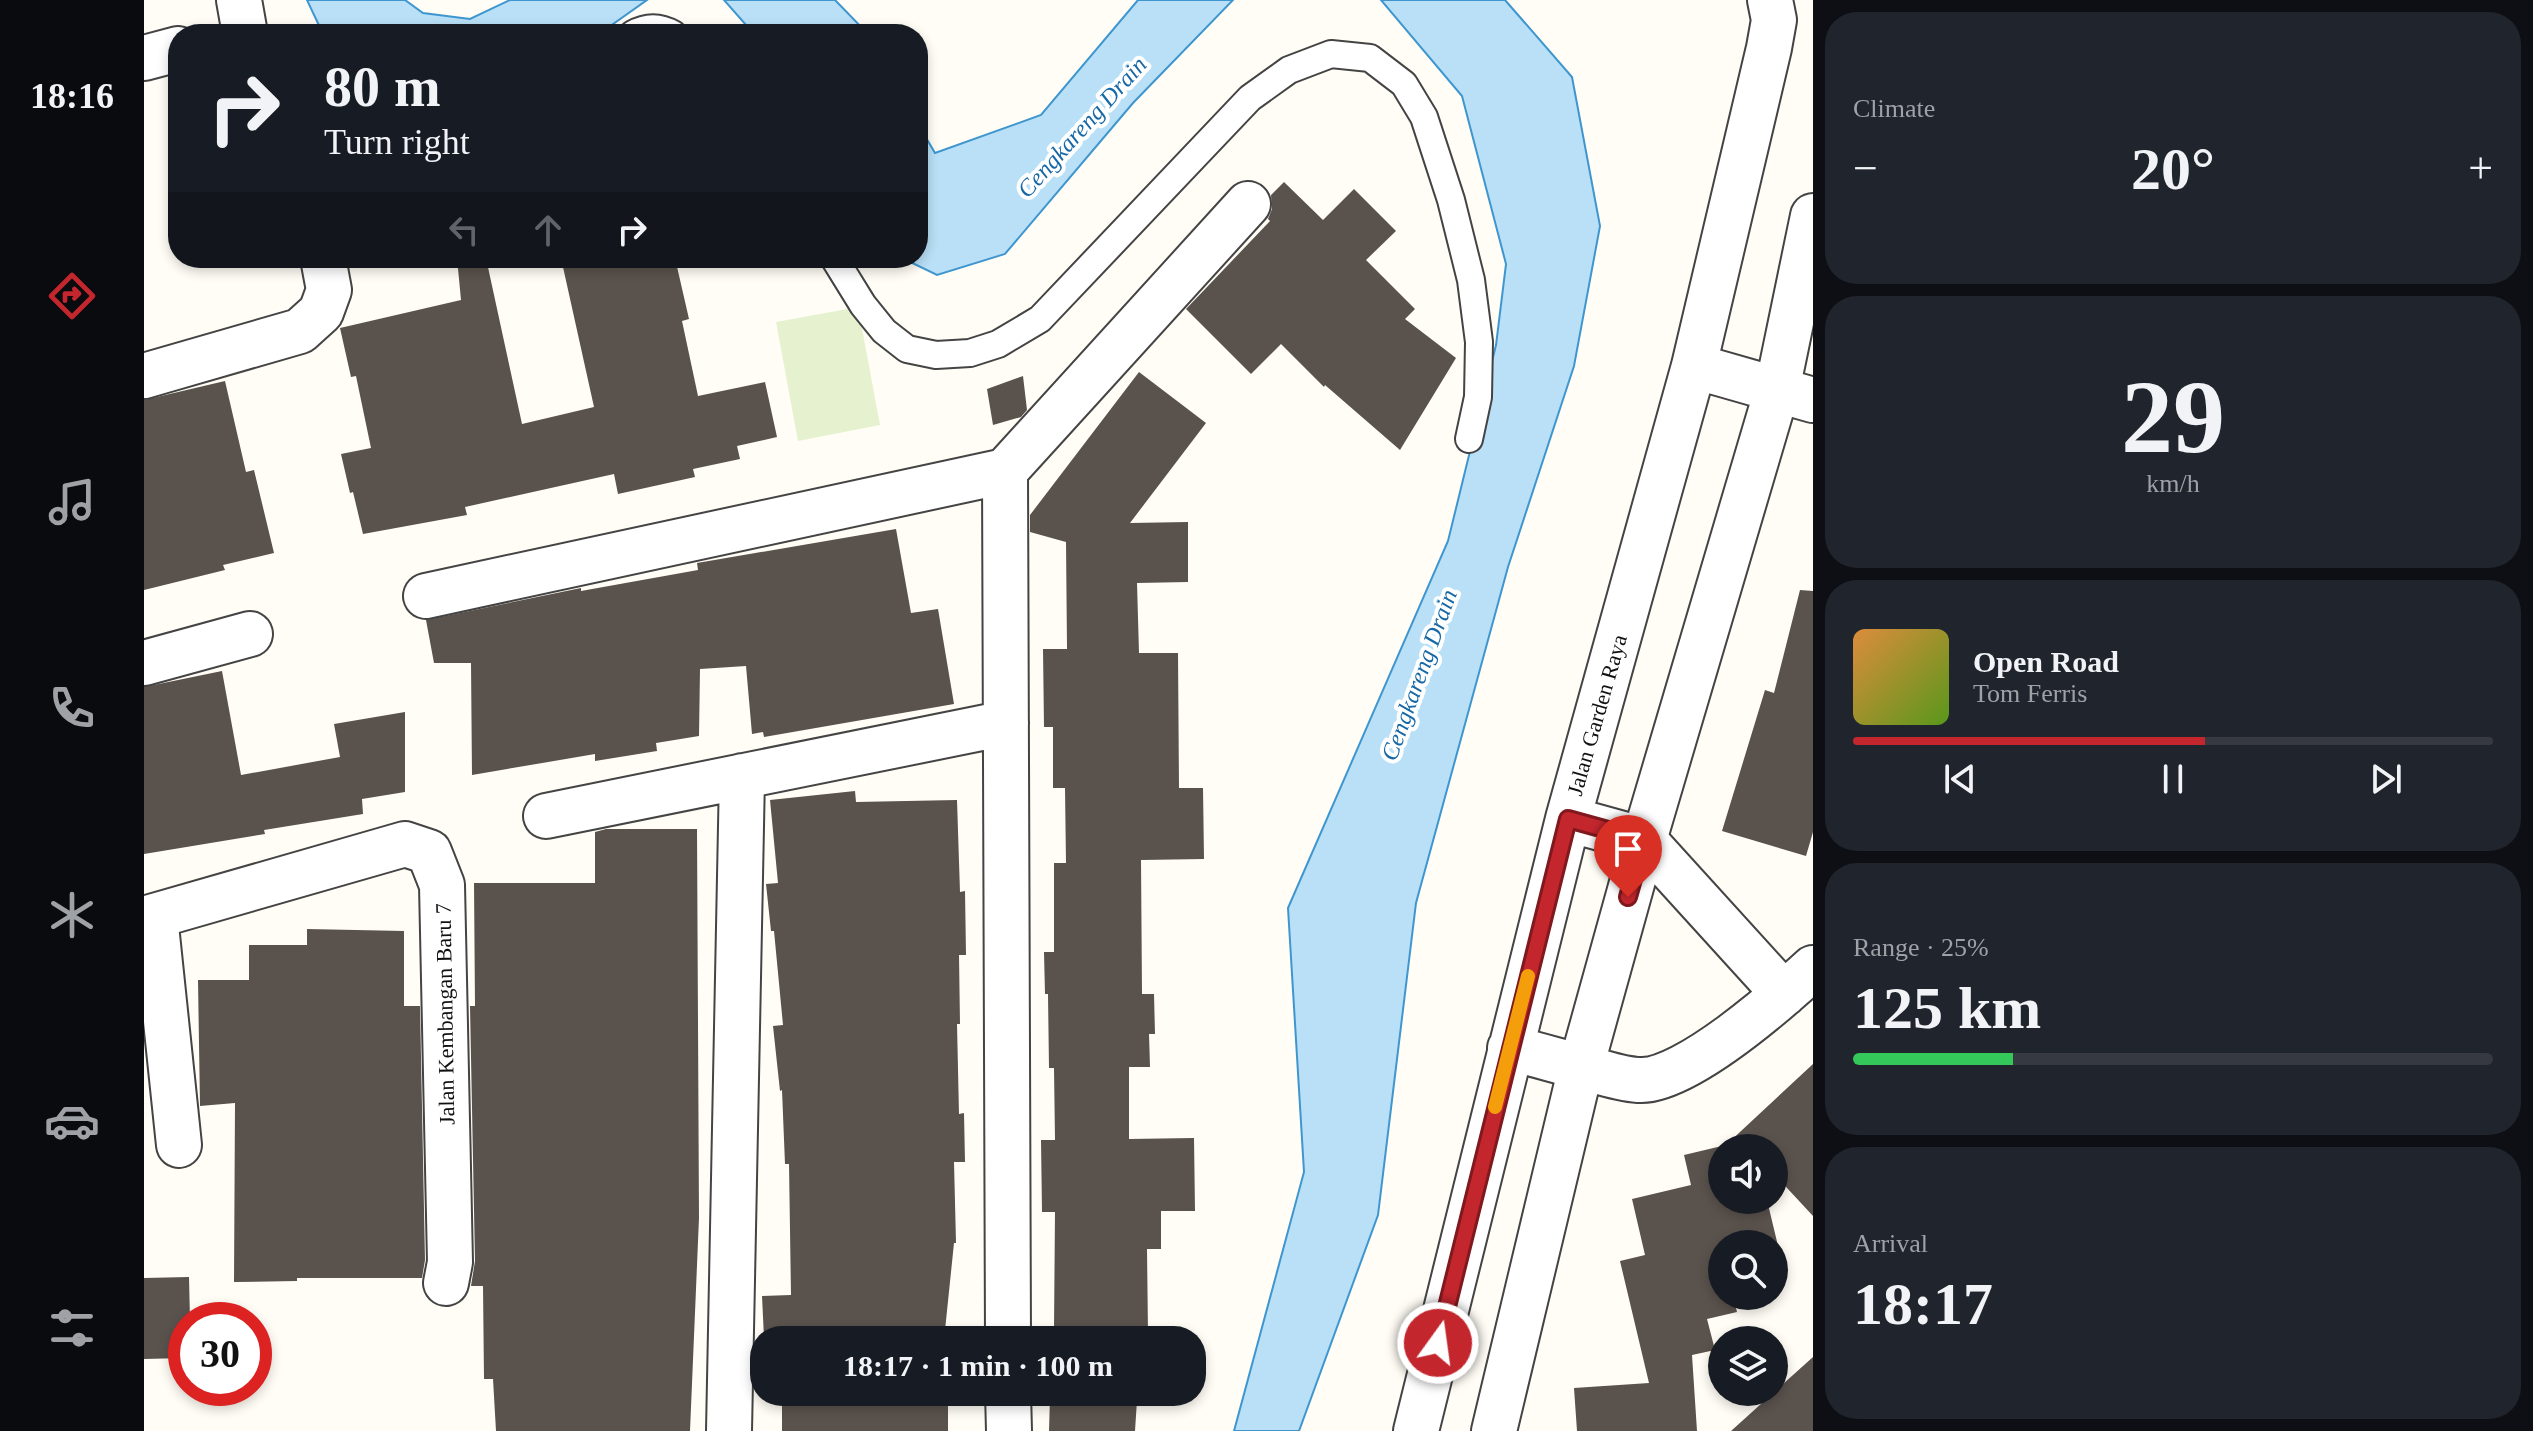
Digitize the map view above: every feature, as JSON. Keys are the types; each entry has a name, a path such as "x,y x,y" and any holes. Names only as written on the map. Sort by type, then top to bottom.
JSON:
{"street":[{"name":"Jalan Garden Raya","path":"1416,1431 1568,819 1694,366 1769,48 1774,20 1770,0"},
{"path":"144,58 168,52"},
{"path":"426,596 1005,471 1248,204"},
{"path":"1494,1431 1581,1067 1644,840 1795,395 1813,216"},
{"path":"144,376 300,331 321,312 329,290 325,268"},
{"path":"1694,366 1795,395"},
{"path":"1005,471 1008,1326"},
{"path":"144,663 250,634"},
{"path":"546,816 1006,723"},
{"path":"729,1431 742,776"},
{"path":"1510,1048 1640,1080 1673,1074 1704,1055 1799,981 1644,840 1568,819"},
{"name":"Jalan Kembangan Baru 7","path":"150,918 405,844 429,852 442,885 450,1262 446,1283"},
{"path":"150,918 179,1145"},
{"path":"1008,1406 1009,1431"}],"lane":[{"path":"840,268 884,331 907,349 936,355 970,353 998,344 1040,319 1250,98 1289,70 1331,54 1370,58 1404,84 1424,117 1451,200 1471,280 1479,342 1478,397 1469,439"}],"green space":[{"path":"858,307 880,425 798,441 776,322"}],"water":[{"path":"307,0 405,0 423,13 470,19 510,0 647,0 613,24 318,24"},
{"path":"724,0 835,0 858,24 745,24"},
{"name":"Cengkareng Drain","path":"1138,0 1233,0 1133,103 1005,254 937,275 923,268 928,268 928,141 935,153 1041,115"},
{"name":"Cengkareng Drain","path":"1381,0 1505,0 1572,77 1600,226 1574,366 1508,567 1416,903 1378,1215 1299,1431 1234,1431 1304,1172 1288,908 1448,541 1496,345 1506,264 1462,96"}],"building":[{"path":"1284,182 1323,220 1354,189 1396,231 1366,260 1415,309 1405,319 1456,358 1400,450 1324,387 1281,344 1251,374 1186,309 1270,221 1271,195"},
{"path":"458,268 488,268 522,424 594,407 563,268 677,268 689,319 682,321 698,396 765,382 777,437 737,446 740,459 693,469 695,477 618,494 614,474 465,507 467,515 363,534 341,454 371,448 356,376 351,377 340,328 461,300"},
{"path":"1139,372 1206,423 1130,523 1188,522 1188,582 1137,583 1139,653 1178,653 1179,788 1203,788 1204,859 1141,860 1142,994 1154,994 1155,1034 1149,1034 1150,1067 1129,1067 1129,1139 1194,1138 1195,1211 1161,1211 1161,1249 1147,1249 1148,1326 1054,1326 1055,1212 1042,1212 1041,1140 1055,1140 1054,1068 1049,1068 1044,952 1054,952 1054,863 1066,863 1065,788 1053,788 1053,727 1044,727 1043,649 1067,649 1066,542 1030,532 1030,515"},
{"path":"1023,376 1027,410 1021,417 993,425 987,389"},
{"path":"225,381 246,472 254,470 274,553 223,565 225,570 144,590 144,400"},
{"path":"896,529 911,613 938,609 954,704 764,737 763,732 752,734 746,666 700,669 699,736 656,743 657,751 595,761 595,754 472,775 471,663 434,663 426,620 581,588 581,591 698,570 697,563"},
{"path":"1800,590 1813,591 1813,832 1806,856 1722,831 1765,690 1774,693"},
{"path":"222,671 241,775 340,757 334,724 405,712 405,792 362,799 363,814 144,854 144,687"},
{"path":"855,791 856,802 957,800 960,892 965,891 966,955 959,955 960,1024 957,1024 959,1114 964,1113 965,1162 954,1162 956,1243 945,1326 763,1326 762,1296 791,1295 789,1164 785,1164 782,1090 773,1026 783,1025 766,884 778,883 770,800"},
{"path":"606,829 697,829 699,1218 690,1431 496,1431 493,1379 484,1379 483,1286 471,1286 475,1261 470,1006 475,1006 474,883 595,883 595,832"},
{"path":"307,929 404,931 404,1006 420,1006 425,1260 422,1278 297,1278 297,1281 234,1282 235,1103 200,1106 198,980 249,980 249,945 307,945"},
{"path":"1813,1064 1813,1216 1788,1189 1788,1134 1738,1134"},
{"path":"1708,1149 1708,1214 1770,1214 1774,1230 1708,1230 1708,1310 1737,1312 1707,1319 1708,1352 1692,1355 1697,1431 1577,1431 1574,1388 1649,1383 1620,1261 1645,1255 1632,1199 1691,1185 1684,1155"},
{"path":"189,1277 190,1302 168,1302 168,1358 144,1359 144,1278"},
{"path":"1813,1357 1813,1431 1731,1431 1759,1406 1788,1406 1788,1380"},
{"path":"782,1406 948,1406 948,1431 782,1431"},
{"path":"1050,1406 1137,1406 1135,1431 1049,1431"}],"slow traffic":[{"path":"1495,1107 1528,976"}],"route":[{"path":"1438,1343 1568,819 1644,840 1628,897"}]}
